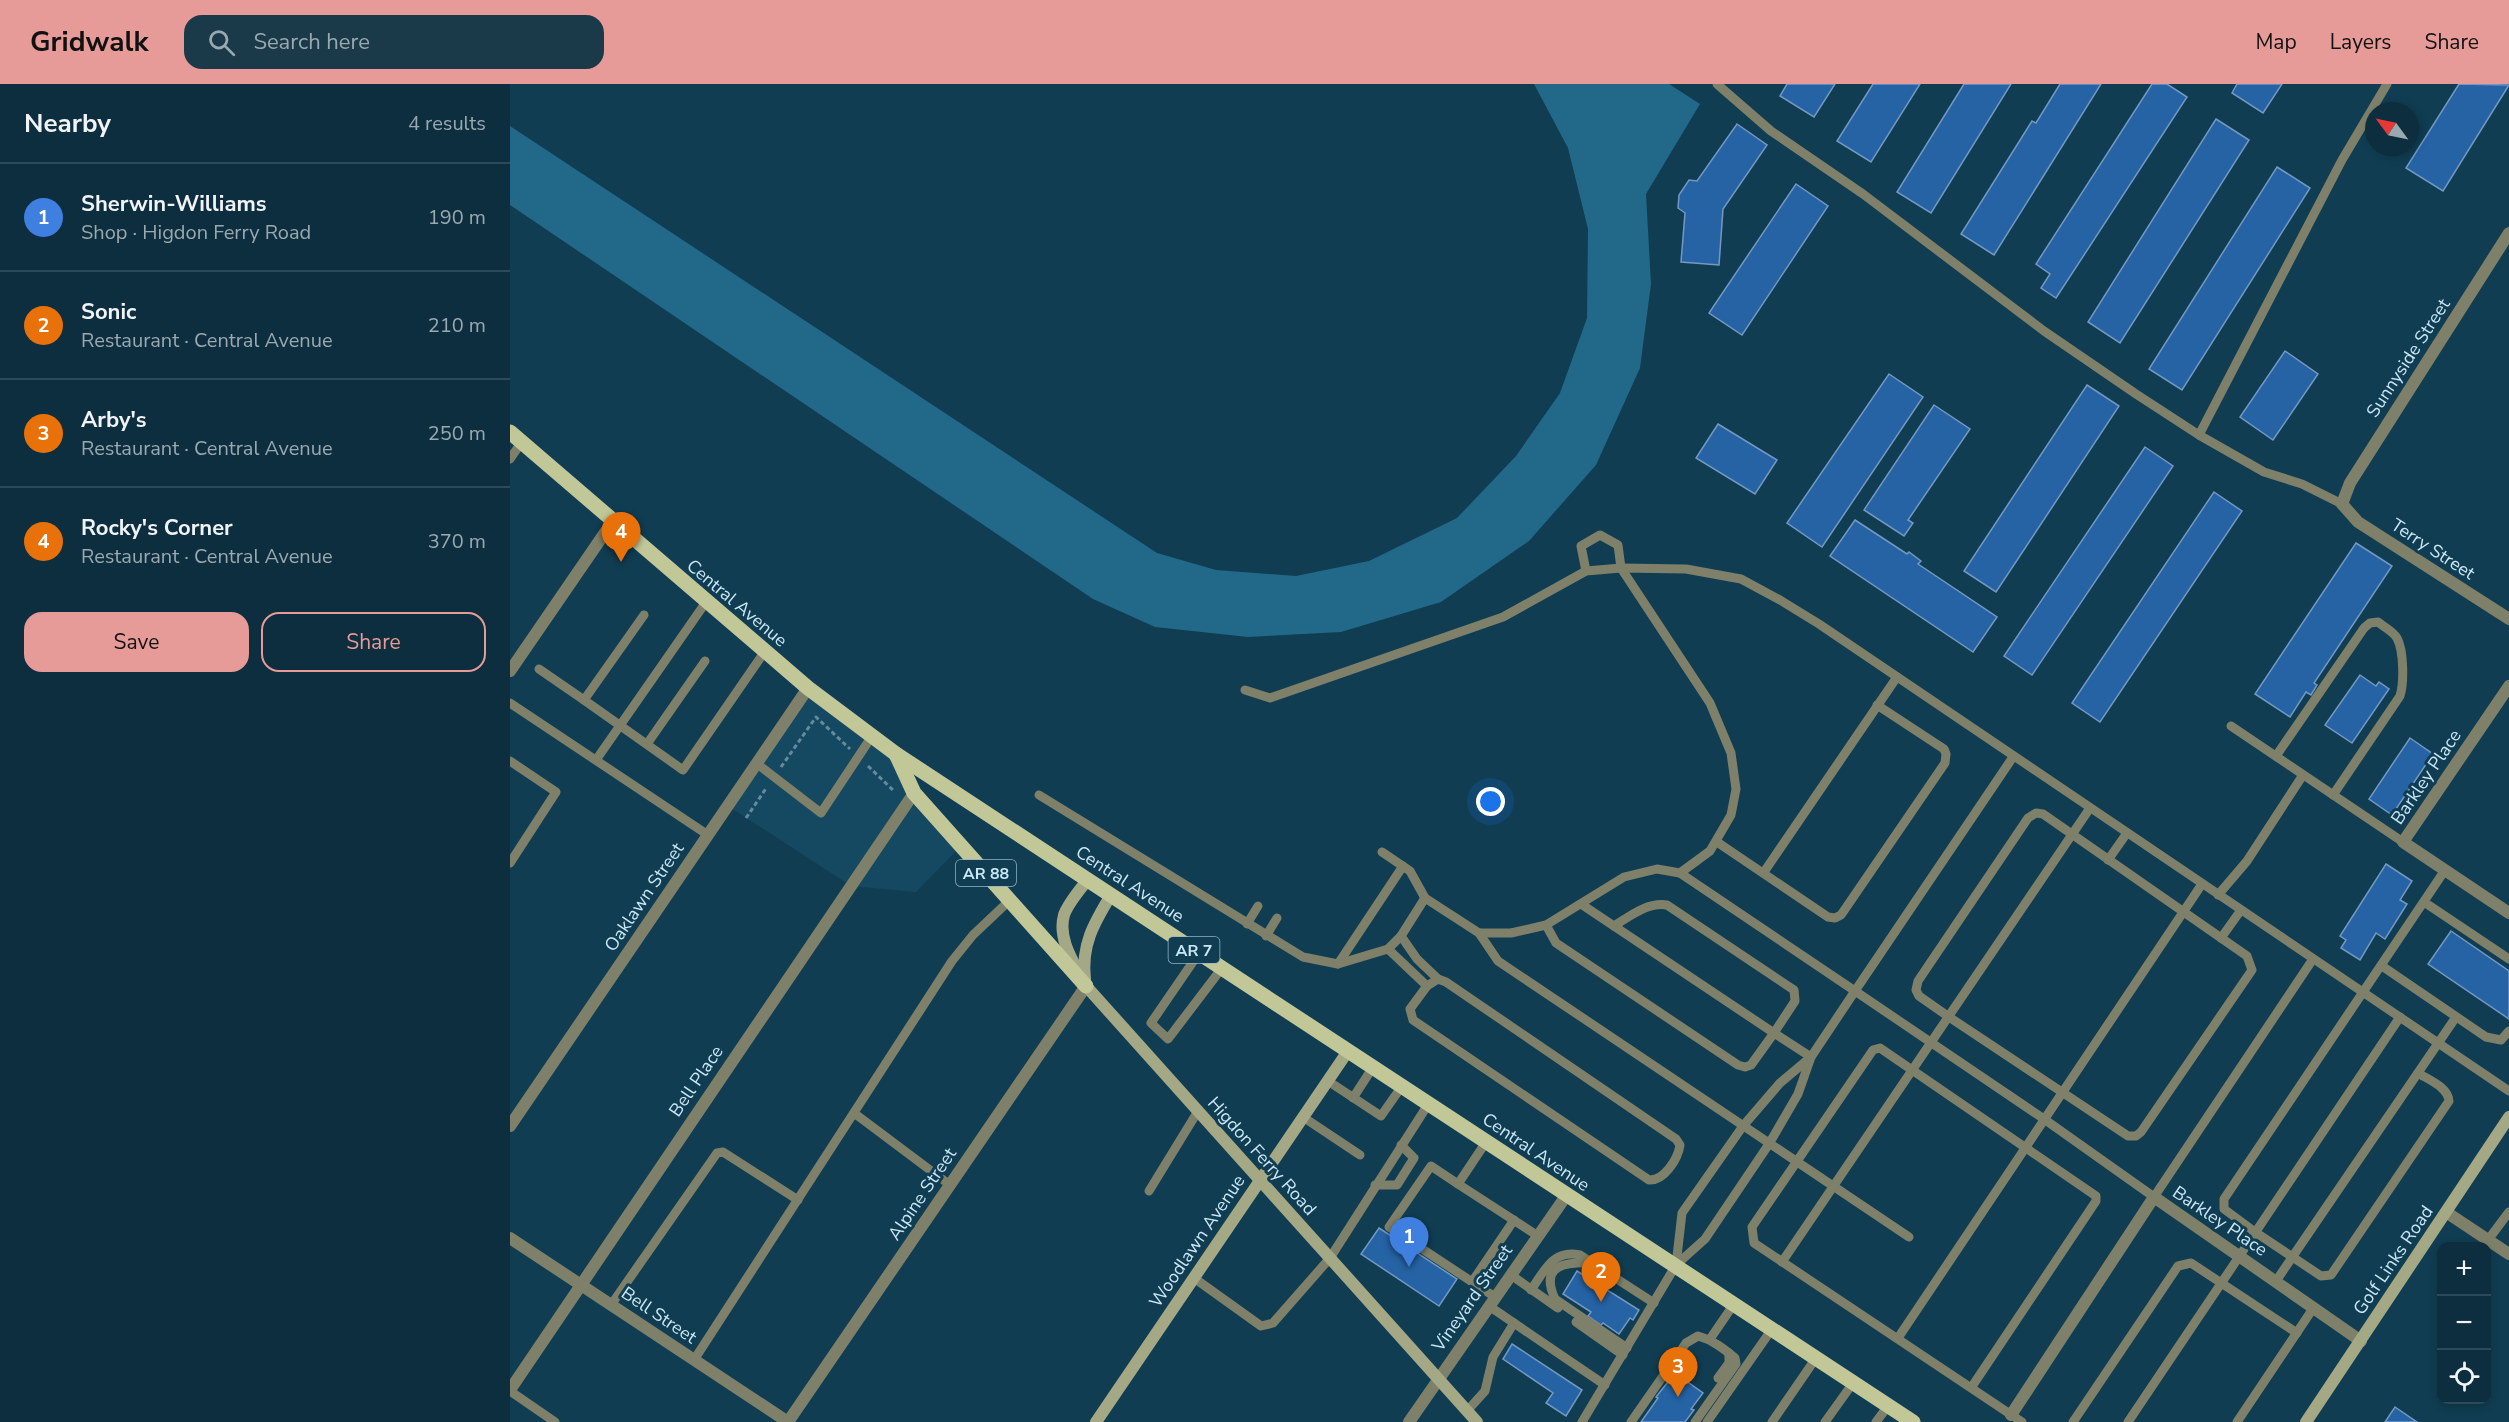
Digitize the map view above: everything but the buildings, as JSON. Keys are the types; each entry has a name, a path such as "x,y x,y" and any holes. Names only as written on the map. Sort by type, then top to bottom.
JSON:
{"main road":[{"name":"Central Avenue","path":"515,437 808,688 896,754 1913,1422"},
{"name":"AR 88","path":"896,754 910,798 1010,900 1086,986"},
{"name":"Higdon Ferry Road","path":"1088,879 1064,914 1062,929 1065,947 1086,986 1477,1422"},
{"path":"1086,986 1083,958 1090,933 1111,895"},
{"name":"Woodlawn Avenue","path":"1096,1422 1348,1051"},
{"name":"Golf Links Road","path":"2306,1422 2507,1124"}],"street":[{"name":"Sunnyside Street","path":"2342,504 2350,483 2509,233"},
{"name":"Terry Street","path":"2342,504 2358,522 2509,619"},
{"path":"510,671 613,521"},
{"name":"Barkley Place","path":"2509,686 2403,843 2509,913"},
{"name":"Oaklawn Street","path":"510,1126 808,688"},
{"name":"Bell Place","path":"510,1390 910,798"},
{"name":"Alpine Street","path":"788,1422 1086,986"},
{"name":"Vineyard Street","path":"1409,1422 1566,1196"},
{"name":"Barkley Place","path":"2016,1418 2154,1197 2361,1341"},
{"path":"2446,1212 2509,1254"},
{"name":"Bell Street","path":"510,1238 788,1422"}],"lane":[{"path":"1717,84 1771,131 1863,194 2044,332 2199,435 2264,472 2302,484 2342,504"},
{"path":"2199,435 2342,160 2387,84"},
{"path":"510,459 515,437"},
{"path":"1586,571 1581,546 1600,535 1618,545 1621,568 1710,704 1731,753 1736,789 1731,815 1710,851 1680,873"},
{"path":"1245,690 1270,698 1492,621 1586,571 1621,568 1686,570 1741,579 1780,600 1897,677 2509,1091"},
{"path":"596,760 706,602"},
{"path":"584,700 644,615"},
{"path":"2276,756 2364,628 2370,623 2378,622 2396,635 2399,642 2403,686 2400,696 2332,795"},
{"path":"539,669 683,770 765,651"},
{"path":"647,744 705,661"},
{"path":"1764,872 1897,677"},
{"path":"510,703 708,835"},
{"path":"1717,842 1828,917 1835,918 1841,915 1945,763 1944,749 1877,705"},
{"path":"2231,726 2403,843"},
{"path":"756,763 821,813 872,736"},
{"path":"1582,1422 1676,1266 1705,1239 1769,1144 1798,1095 1811,1058 2013,756"},
{"path":"510,761 556,792 510,863"},
{"path":"2218,895 2247,861 2303,775"},
{"path":"1039,795 1303,957 1338,964 1388,949 1401,936 1425,898"},
{"path":"1782,1262 2090,808"},
{"path":"2036,813 2043,814 2108,860 2247,956 2252,970 2141,1132 2136,1136 2128,1136 1949,1017 1920,996 1916,990 1918,981 2028,818 2036,813"},
{"path":"2108,860 2127,833"},
{"path":"1382,852 1410,872 1425,898 1479,933 1498,961 1908,1238"},
{"path":"1338,964 1403,866"},
{"path":"1479,933 1511,933 1546,925 1624,877 1658,869 1680,873 1932,1042 2154,1197 2313,959"},
{"path":"2418,1073 2444,1090 2448,1094 2449,1101 2331,1275 2326,1277 2293,1257 2228,1214 2224,1209 2224,1199 2445,870"},
{"path":"1898,1338 2202,884"},
{"path":"694,1360 952,961 973,935 1010,900"},
{"path":"2424,902 2509,959"},
{"path":"1581,904 1811,1058"},
{"path":"1546,925 1556,943 1738,1065 1751,1065 1795,1001 1794,990 1667,905 1658,904 1644,908 1614,926"},
{"path":"1247,924 1258,906"},
{"path":"2221,938 2241,910"},
{"path":"1266,936 1277,918"},
{"path":"1401,936 1417,959 1438,979 1446,982 1676,1139 1680,1145 1679,1151 1662,1176 1656,1180 1648,1180 1413,1020 1410,1010 1427,986 1438,979"},
{"path":"1388,949 1427,986"},
{"path":"1199,953 1151,1023 1168,1039 1222,968"},
{"path":"2382,966 2486,1037 2500,1040 2509,1031"},
{"path":"2128,1422 2400,1017"},
{"path":"2276,1281 2456,1017"},
{"path":"1971,1388 2096,1201 2096,1196 1880,1048 1873,1050 1752,1227 1754,1243 1898,1338 1971,1388 2016,1418"},
{"path":"1676,1266 1682,1212 1743,1126 1780,1083 1811,1058"},
{"path":"1353,1098 1373,1067"},
{"path":"1328,1081 1381,1116 1402,1086"},
{"path":"1194,1278 1261,1326 1273,1323 1330,1258 1429,1103"},
{"path":"1149,1191 1198,1111"},
{"path":"855,1113 950,1185"},
{"path":"1303,1118 1360,1155"},
{"path":"1458,1184 1486,1142"},
{"path":"1375,1185 1397,1185 1414,1158 1401,1145"},
{"path":"611,1305 717,1153 723,1152 798,1200"},
{"path":"1538,1236 1431,1166 1389,1227 1472,1282 1514,1323 1605,1385"},
{"path":"2488,1240 2509,1212"},
{"path":"1472,1282 1514,1220"},
{"path":"1531,1290 1547,1267 1559,1256 1568,1252 1580,1255 1654,1303"},
{"path":"1593,1263 1563,1263 1551,1274 1549,1286 1555,1299 1625,1352"},
{"path":"2073,1422 2178,1266 2191,1263 2296,1333"},
{"path":"1511,1275 1625,1352"},
{"path":"1710,1339 1734,1304"},
{"path":"2237,1422 2314,1307"},
{"path":"1467,1411 1485,1391 1493,1358 1514,1323"},
{"path":"1707,1422 1772,1329"},
{"path":"1631,1422 1686,1343 1698,1336 1710,1339 1735,1358 1736,1364 1695,1422"},
{"path":"1688,1422 1729,1363 1729,1353"},
{"path":"1772,1422 1816,1358"},
{"path":"1825,1422 1853,1383"},
{"path":"510,1390 555,1422"},
{"path":"1876,1422 1888,1406"}],"path":[{"path":"746,818 816,717 858,757 910,798"}],"shaded area":[{"path":"1534,84 1669,84 1700,104 1646,194 1651,284 1640,368 1596,465 1529,541 1441,602 1341,632 1248,637 1155,627 1093,599 510,205 510,126 1157,553 1216,570 1296,576 1369,561 1457,518 1516,456 1560,393 1587,318 1588,229 1568,148"},
{"path":"808,688 896,754 914,793 961,846 916,892 851,886 728,806"}],"place":[{"name":"Rocky's Corner","path":"621,562"},
{"name":"Sherwin-Williams","path":"1409,1267"},
{"name":"Sonic","path":"1601,1302"},
{"name":"Arby's","path":"1678,1397"}]}
